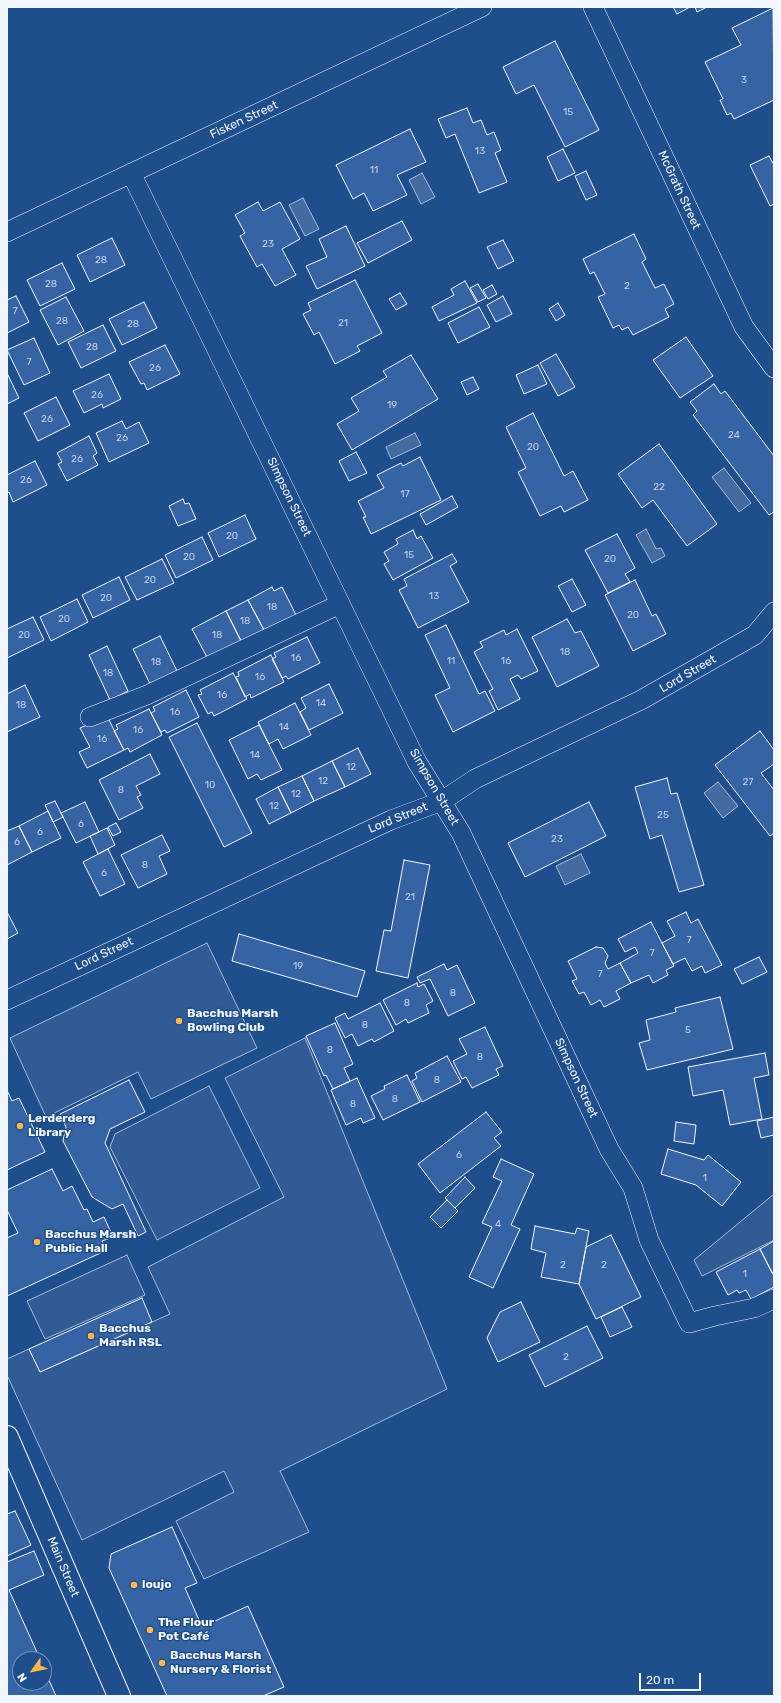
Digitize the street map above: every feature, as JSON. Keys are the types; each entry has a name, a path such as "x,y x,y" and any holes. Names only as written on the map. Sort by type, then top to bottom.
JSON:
{"main road":[{"name":"Main Street","path":"7,1437 119,1696"}],"street":[{"name":"Fisken Street","path":"7,232 482,7"},
{"name":"McGrath Street","path":"593,7 744,327 774,368"},
{"name":"Simpson Street","path":"131,173 417,762 461,833 609,1149 633,1188 649,1240 689,1323 754,1308 774,1299"},
{"path":"90,717 147,695 340,604"},
{"name":"Lord Street","path":"7,1000 391,820 442,801 475,779 648,696 755,635 774,612"}],"shaded area":[{"path":"422,173 435,197 421,204 409,180"},
{"path":"303,198 319,229 305,236 289,205"},
{"path":"415,433 421,445 391,459 386,447"},
{"path":"724,468 751,503 739,512 712,477"},
{"path":"646,529 656,549 661,548 665,556 652,563 636,535"},
{"path":"718,782 738,806 723,818 704,793"},
{"path":"581,854 590,873 565,885 556,866"},
{"name":"Bacchus Marsh Bowling Club","path":"207,943 257,1048 151,1099 138,1072 46,1117 10,1038"},
{"path":"305,1038 447,1389 280,1471 309,1532 204,1579 176,1521 234,1492 224,1471 82,1540 7,1375 7,1359 29,1349 40,1372 170,1314 148,1267 284,1197 225,1078"},
{"path":"209,1086 260,1188 157,1240 110,1147 115,1134"},
{"path":"774,1194 774,1240 702,1276 694,1260"},
{"path":"127,1255 145,1295 45,1339 27,1301"}],"building":[{"path":"673,7 690,7 677,14"},
{"path":"695,7 707,7 697,12"},
{"path":"773,8 774,100 734,119 731,113 727,115 720,100 723,99 705,62 741,45 732,28"},
{"path":"555,41 599,130 565,147 534,85 516,94 503,67"},
{"path":"467,108 473,123 481,120 487,135 494,132 501,150 495,153 507,182 479,193 455,134 446,138 438,119"},
{"path":"410,129 426,162 397,175 407,195 373,211 364,193 353,199 336,165"},
{"path":"563,149 575,173 558,181 547,157"},
{"path":"769,156 774,165 774,204 770,206 750,165"},
{"path":"586,171 597,195 586,200 575,176"},
{"path":"258,202 263,211 280,202 300,239 282,249 296,275 275,286 262,264 257,267 240,236 245,233 235,215"},
{"path":"402,221 412,240 368,263 357,243"},
{"path":"346,226 365,266 317,289 306,266 327,257 319,239"},
{"path":"634,234 646,259 642,262 655,288 664,284 674,304 665,309 669,317 633,335 628,327 622,330 619,325 613,328 598,297 605,294 594,272 590,274 583,259"},
{"path":"112,238 125,265 90,282 77,255"},
{"path":"503,240 514,261 498,269 487,247"},
{"path":"62,263 75,289 40,306 27,280"},
{"path":"355,280 382,333 357,346 360,351 335,364 319,332 314,335 303,314 311,310 308,303"},
{"path":"465,281 477,303 439,321 432,307 454,295 451,289"},
{"path":"478,284 486,298 478,302 470,288"},
{"path":"492,285 497,294 488,299 483,290"},
{"path":"400,293 407,304 396,310 389,299"},
{"path":"16,296 29,322 7,333 7,300"},
{"path":"503,296 512,314 496,322 487,305"},
{"path":"66,297 84,331 58,345 40,310"},
{"path":"144,302 157,328 122,345 109,319"},
{"path":"558,303 565,315 556,321 549,309"},
{"path":"479,307 490,327 458,343 448,323"},
{"path":"103,325 116,351 81,368 68,342"},
{"path":"686,337 713,376 680,398 653,360"},
{"path":"34,338 50,373 24,385 7,350"},
{"path":"165,345 180,374 147,390 144,383 141,384 129,362"},
{"path":"556,354 575,387 558,396 540,363"},
{"path":"411,355 438,399 352,450 337,424 359,411 351,398 387,377 383,371"},
{"path":"538,365 547,384 524,394 516,375"},
{"path":"7,373 19,398 7,404"},
{"path":"109,374 121,399 103,408 102,404 84,413 73,391"},
{"path":"473,377 479,389 467,395 461,382"},
{"path":"714,384 721,394 725,391 774,456 774,512 769,515 693,415 697,411 690,402"},
{"path":"56,397 70,425 38,441 24,413"},
{"path":"533,413 564,476 573,471 588,500 564,512 561,506 540,516 518,472 526,468 506,427"},
{"path":"122,421 126,429 139,422 149,443 109,462 96,433"},
{"path":"89,436 97,453 93,456 98,465 67,481 58,464 62,462 57,453"},
{"path":"659,444 717,524 687,546 653,500 642,508 618,474"},
{"path":"356,452 367,473 349,481 339,461"},
{"path":"420,457 441,500 371,534 363,517 366,517 358,501 384,488 377,475 401,463 403,466"},
{"path":"35,461 47,485 13,502 9,492 7,493 7,475"},
{"path":"452,496 458,507 426,525 420,514"},
{"path":"183,499 185,504 189,503 196,519 178,526 169,506"},
{"path":"245,515 256,539 219,557 208,533"},
{"path":"413,530 417,539 421,536 433,558 393,580 384,564 389,561 384,552 398,544 396,539"},
{"path":"617,534 635,568 625,574 630,582 608,593 585,550"},
{"path":"202,537 213,560 176,578 165,555"},
{"path":"452,554 457,562 450,566 469,602 418,628 399,590 407,586 404,579"},
{"path":"162,559 174,583 137,600 125,577"},
{"path":"119,577 130,600 93,618 82,595"},
{"path":"572,579 586,605 572,612 558,586"},
{"path":"635,580 652,616 656,614 666,634 633,651 605,595"},
{"path":"272,587 274,591 282,587 296,615 264,630 248,600"},
{"path":"77,599 88,622 51,641 40,617"},
{"path":"248,600 264,630 241,641 226,611"},
{"path":"226,611 241,641 208,659 192,629"},
{"path":"33,617 44,640 7,658 7,629"},
{"path":"567,619 575,633 581,631 599,666 557,687 532,637"},
{"path":"446,625 479,694 485,691 495,711 453,732 435,695 450,688 425,635"},
{"path":"517,629 538,671 521,679 518,675 510,679 520,699 498,710 489,691 493,689 474,652 483,647 480,642 504,630 506,635"},
{"path":"160,636 179,675 152,688 133,649"},
{"path":"307,637 320,663 288,679 286,676 282,678 272,659 276,657 274,653"},
{"path":"107,646 128,691 110,700 89,655"},
{"path":"271,655 284,682 251,698 250,694 245,697 236,677 239,676 238,672"},
{"path":"233,673 247,699 214,716 212,712 208,714 198,695 202,694 200,690"},
{"path":"329,684 343,713 309,730 300,712 306,708 301,698"},
{"path":"25,685 40,717 7,732 7,694"},
{"path":"186,690 199,717 167,733 165,730 161,732 151,713 155,711 153,707"},
{"path":"295,703 311,735 283,749 278,739 269,744 258,722"},
{"path":"149,709 162,735 130,752 128,748 124,750 114,731 118,729 116,725"},
{"path":"107,716 124,750 87,768 79,752 90,747 80,728"},
{"path":"197,723 252,833 224,847 169,737"},
{"path":"259,725 282,770 261,780 257,774 248,779 229,740"},
{"path":"760,731 774,750 774,764 761,773 774,790 774,833 770,836 715,765"},
{"path":"358,748 371,774 345,787 332,761"},
{"path":"150,754 160,774 136,786 141,795 137,797 143,808 119,820 99,780"},
{"path":"332,761 345,787 314,801 302,776"},
{"path":"302,776 314,801 291,813 278,787"},
{"path":"667,778 671,794 677,793 704,885 679,892 662,835 650,839 635,787"},
{"path":"278,787 291,813 269,824 256,799"},
{"path":"55,801 63,817 53,822 45,805"},
{"path":"85,802 99,832 76,843 61,813"},
{"path":"589,802 606,836 525,877 508,843"},
{"path":"48,811 61,838 32,852 19,826"},
{"path":"116,823 121,832 113,836 108,827"},
{"path":"19,826 32,852 7,865 7,831"},
{"path":"107,828 115,845 98,854 90,836"},
{"path":"162,835 170,851 159,856 167,874 138,888 121,855"},
{"path":"108,849 125,884 100,896 83,862"},
{"path":"404,860 430,865 408,978 376,971 384,930 391,931"},
{"path":"7,912 18,933 7,939"},
{"path":"686,912 691,923 698,919 722,965 705,973 702,966 692,971 685,958 673,964 662,943 675,936 667,921"},
{"path":"651,922 674,966 666,970 668,975 653,983 649,975 631,983 620,963 638,953 635,947 625,952 618,939"},
{"path":"239,934 365,971 357,997 232,961"},
{"path":"596,947 603,948 608,956 605,963 608,969 620,963 631,983 616,991 620,999 604,1007 600,1000 591,1005 584,992 579,994 572,981 577,979 568,961"},
{"path":"759,957 767,972 742,984 734,969"},
{"path":"444,964 447,970 457,965 475,1003 448,1016 430,979 420,983 417,977"},
{"path":"417,983 418,987 424,984 433,1001 426,1005 429,1013 408,1023 406,1019 396,1025 383,1000"},
{"path":"720,997 733,1049 647,1070 639,1043 650,1040 646,1020 676,1012 675,1008"},
{"path":"380,1003 394,1031 374,1042 372,1039 358,1046 352,1034 345,1038 335,1018 345,1013 348,1019"},
{"path":"335,1023 353,1064 344,1068 350,1081 333,1089 326,1075 324,1076 306,1036"},
{"path":"485,1027 503,1066 496,1069 499,1075 472,1088 466,1077 462,1079 453,1061 467,1054 459,1039"},
{"path":"765,1053 769,1075 754,1078 762,1119 730,1125 723,1090 693,1096 688,1067"},
{"path":"447,1056 461,1082 422,1102 412,1081 417,1078 415,1073"},
{"path":"407,1075 420,1102 383,1120 371,1096 385,1089 384,1086"},
{"path":"357,1078 375,1118 363,1123 361,1118 346,1125 331,1090"},
{"path":"129,1080 145,1112 110,1129 105,1143 146,1232 138,1236 123,1204 112,1209 92,1197 63,1141 66,1127 60,1114"},
{"name":"Lerderderg Library","path":"7,1090 12,1101 19,1098 45,1152 7,1170"},
{"path":"486,1112 502,1132 494,1138 501,1146 440,1193 418,1164"},
{"path":"774,1117 774,1135 761,1138 757,1121"},
{"path":"676,1122 696,1125 694,1144 674,1141"},
{"path":"668,1149 704,1160 708,1155 741,1182 722,1206 696,1185 661,1174"},
{"path":"501,1159 534,1174 511,1225 520,1229 493,1288 469,1277 492,1227 482,1223 502,1181 493,1177"},
{"name":"Bacchus Marsh Public Hall","path":"52,1169 63,1191 72,1186 84,1210 87,1209 93,1222 104,1217 113,1237 102,1241 107,1250 7,1296 7,1238 18,1233 7,1210 7,1190"},
{"path":"465,1177 475,1188 455,1208 445,1198"},
{"path":"447,1200 458,1211 441,1228 430,1217"},
{"path":"535,1226 575,1234 577,1228 589,1231 579,1284 541,1277 546,1253 531,1249"},
{"path":"611,1235 641,1297 596,1319 579,1284 586,1247"},
{"path":"774,1241 774,1272 772,1273 760,1249"},
{"path":"760,1249 774,1276 774,1287 751,1299 746,1290 739,1293 737,1290 728,1295 716,1272"},
{"name":"Bacchus Marsh RSL","path":"142,1298 152,1322 40,1372 29,1349"},
{"path":"521,1302 540,1342 498,1362 487,1338 500,1312"},
{"path":"622,1307 632,1327 610,1337 601,1317"},
{"path":"587,1326 603,1358 545,1387 529,1355"},
{"path":"15,1511 31,1545 7,1556 7,1514"},
{"path":"172,1527 197,1583 185,1588 202,1627 248,1606 284,1687 263,1696 167,1696 109,1568 111,1554"},
{"path":"34,1551 44,1575 9,1590 36,1651 12,1651 12,1691 52,1691 52,1687 56,1696 7,1696 7,1562"}],"place":[{"name":"Bacchus Marsh Bowling Club","path":"179,1021"},
{"name":"Lerderderg Library","path":"20,1126"},
{"name":"Bacchus Marsh Public Hall","path":"37,1242"},
{"name":"Bacchus Marsh RSL","path":"91,1336"},
{"name":"loujo","path":"134,1585"},
{"name":"The Flour Pot Café","path":"150,1630"},
{"name":"Bacchus Marsh Nursery & Florist","path":"162,1663"}]}
